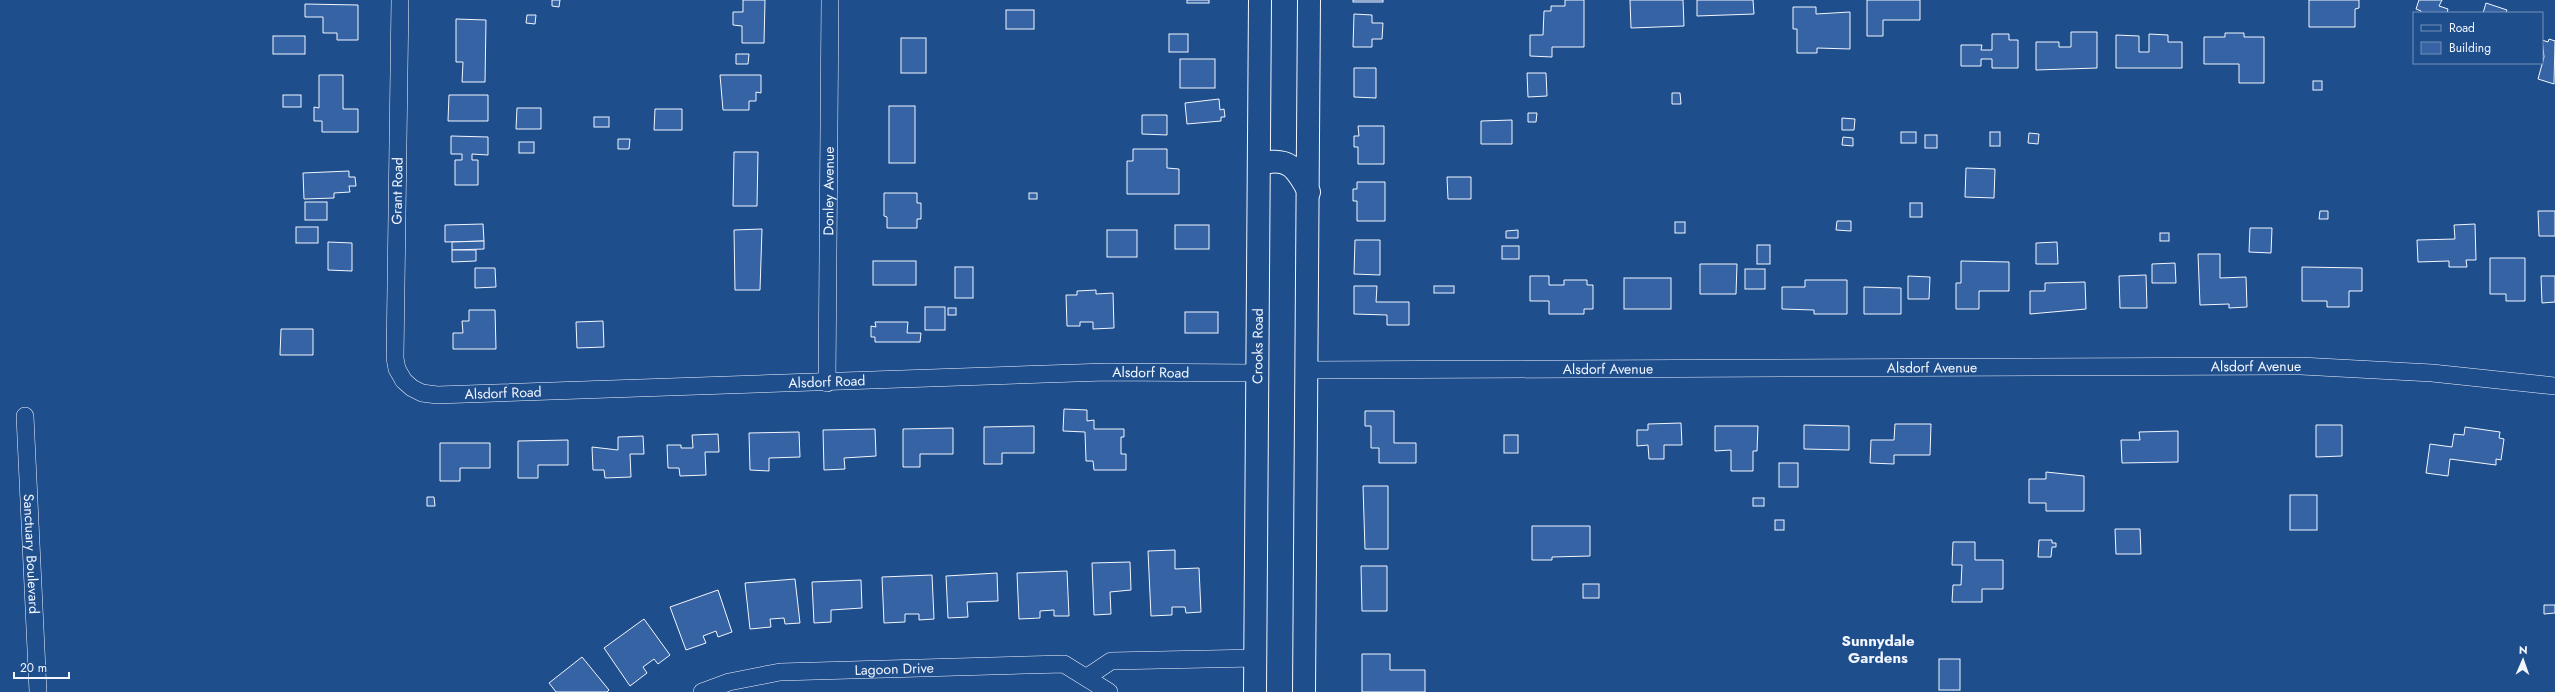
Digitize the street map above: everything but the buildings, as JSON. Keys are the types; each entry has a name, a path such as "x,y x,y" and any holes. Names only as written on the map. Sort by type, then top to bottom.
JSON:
{"main road":[{"name":"Crooks Road","path":"1255,692 1260,0"},
{"path":"1304,692 1309,192 1309,0"},
{"path":"1259,164 1278,161 1288,164 1298,172 1309,192"}],"street":[{"name":"Grant Road","path":"400,0 395,358 397,369 404,381"},
{"name":"Donley Avenue","path":"827,383 830,0"},
{"name":"Alsdorf Avenue","path":"1307,370 2301,366 2432,373 2555,386"},
{"name":"Alsdorf Road","path":"404,381 403,380 412,388 438,395 827,383 1106,372 1258,373"},
{"name":"Sanctuary Boulevard","path":"25,416 38,692"},
{"path":"1086,684 1111,661 1256,658"},
{"name":"Lagoon Drive","path":"702,692 729,682 759,675 800,671 1064,664 1086,684 1109,692"},
{"path":"1250,692 1255,692"}],"district":[{"name":"Sunnydale Gardens","path":"1878,650"}]}
